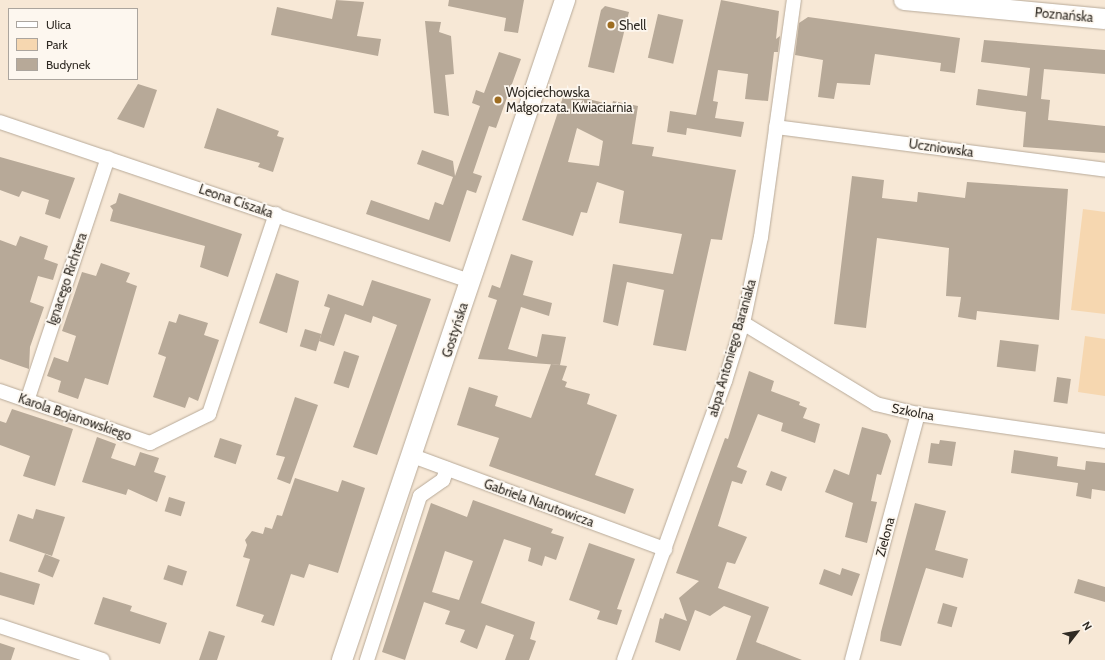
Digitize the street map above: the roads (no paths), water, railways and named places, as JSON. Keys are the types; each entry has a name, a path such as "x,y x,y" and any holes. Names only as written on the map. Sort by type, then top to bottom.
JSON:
{"main road":[{"name":"Gostyńska","path":"342,660 526,121 539,68 565,0"},
{"name":"Poznańska","path":"904,0 1105,19"}],"street":[{"name":"abpa Antoniego Baraniaka","path":"624,660 665,549 743,322 761,237 794,0"},
{"name":"Leona Ciszaka","path":"0,122 471,281"},
{"name":"Uczniowska","path":"776,127 1105,170"},
{"name":"Ignacego Richtera","path":"27,400 108,158"},
{"name":"Karola Bojanowskiego","path":"0,391 150,443 209,414 276,214"},
{"name":"Szkolna","path":"743,322 854,393 876,404 918,414 1105,441"},
{"name":"Zielona","path":"852,660 918,414"},
{"name":"Gabriela Narutowicza","path":"412,456 665,549"},
{"path":"367,660 420,496 443,480 447,469"},
{"path":"0,626 103,660"}],"place":[{"name":"Shell","path":"611,25"},
{"name":"Wojciechowska Małgorzata. Kwiaciarnia","path":"498,100"}]}
